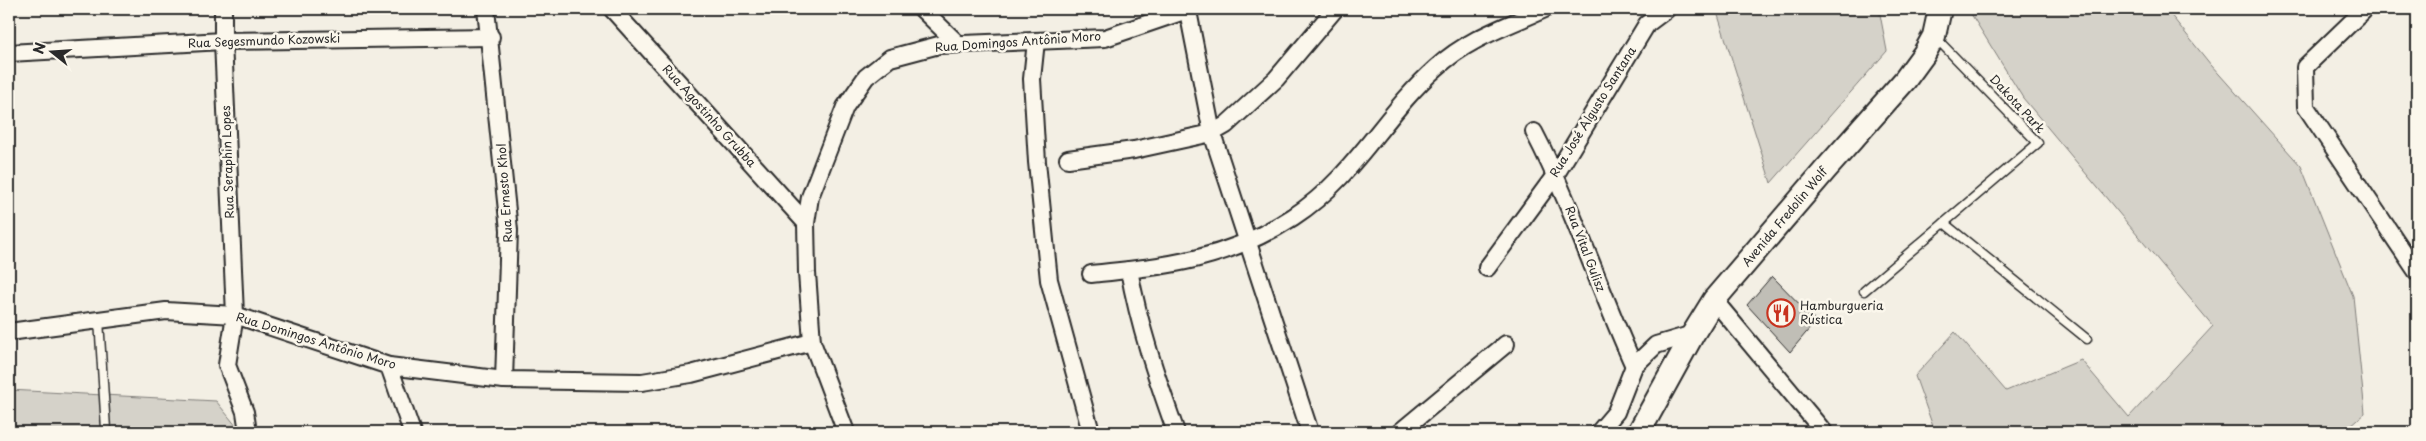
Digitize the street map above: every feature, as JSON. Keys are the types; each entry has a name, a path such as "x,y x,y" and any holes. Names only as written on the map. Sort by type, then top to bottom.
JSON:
{"main road":[{"name":"Avenida Fredolin Wolf","path":"1638,432 1714,300 1905,80 1924,54 1934,36 1940,9"}],"street":[{"name":"Rua Seraphin Lopes","path":"224,9 223,41 235,315 226,365 246,412 248,432"},
{"path":"486,9 491,37"},
{"name":"Rua Agostinho Grubba","path":"612,9 806,223"},
{"path":"922,9 958,44"},
{"path":"1068,160 1134,150 1212,133 1226,124 1276,79 1335,9"},
{"path":"1091,274 1190,261 1248,242 1293,217 1334,185 1352,167 1418,85 1436,67 1456,52 1491,31 1527,12 1545,9"},
{"name":"Rua José Algusto Santana","path":"1487,268 1556,174 1647,24 1667,9"},
{"path":"2365,9 2305,67 2306,107 2417,272"},
{"path":"1189,10 1212,133 1310,432"},
{"name":"Rua Domingos Antônio Moro","path":"9,332 166,312 235,315 389,366 504,380 642,382 691,374 812,342 806,273 806,223 810,197 845,107 866,76 890,58 939,45 1105,38 1189,10"},
{"name":"Rua Segesmundo Kozowski","path":"9,53 223,41 491,37"},
{"name":"Rua Ernesto Khol","path":"491,37 510,230 504,380"},
{"path":"1036,41 1032,79 1036,162 1048,280 1091,432"},
{"name":"Rua Vital Gulisz","path":"1534,132 1556,174 1614,322 1634,366"},
{"path":"1129,270 1135,306 1150,357 1176,432"},
{"path":"1714,300 1824,432"},
{"path":"1599,432 1616,412 1634,366 1656,345 1693,334"},
{"path":"812,342 846,432"},
{"path":"1400,432 1506,344"},
{"path":"389,366 412,432"}],"lane":[{"name":"Dakota Park","path":"1864,291 2038,143 1945,44 1934,36"},
{"path":"1944,223 2087,339"},
{"path":"99,320 106,429"}],"shaded area":[{"path":"1716,9 1879,9 1887,51 1771,183"},
{"path":"1968,9 2166,9 2211,65 2301,166 2353,296 2365,413 2343,432 1935,432 1915,376 1955,332 2006,391 2081,360 2129,417 2213,326 2023,98"},
{"path":"9,390 216,401 241,432 9,432"}],"building":[{"name":"Hamburgueria Rústica","path":"1772,276 1816,321 1790,352 1747,305"}],"place":[{"name":"Hamburgueria Rústica","path":"1781,313"}]}
